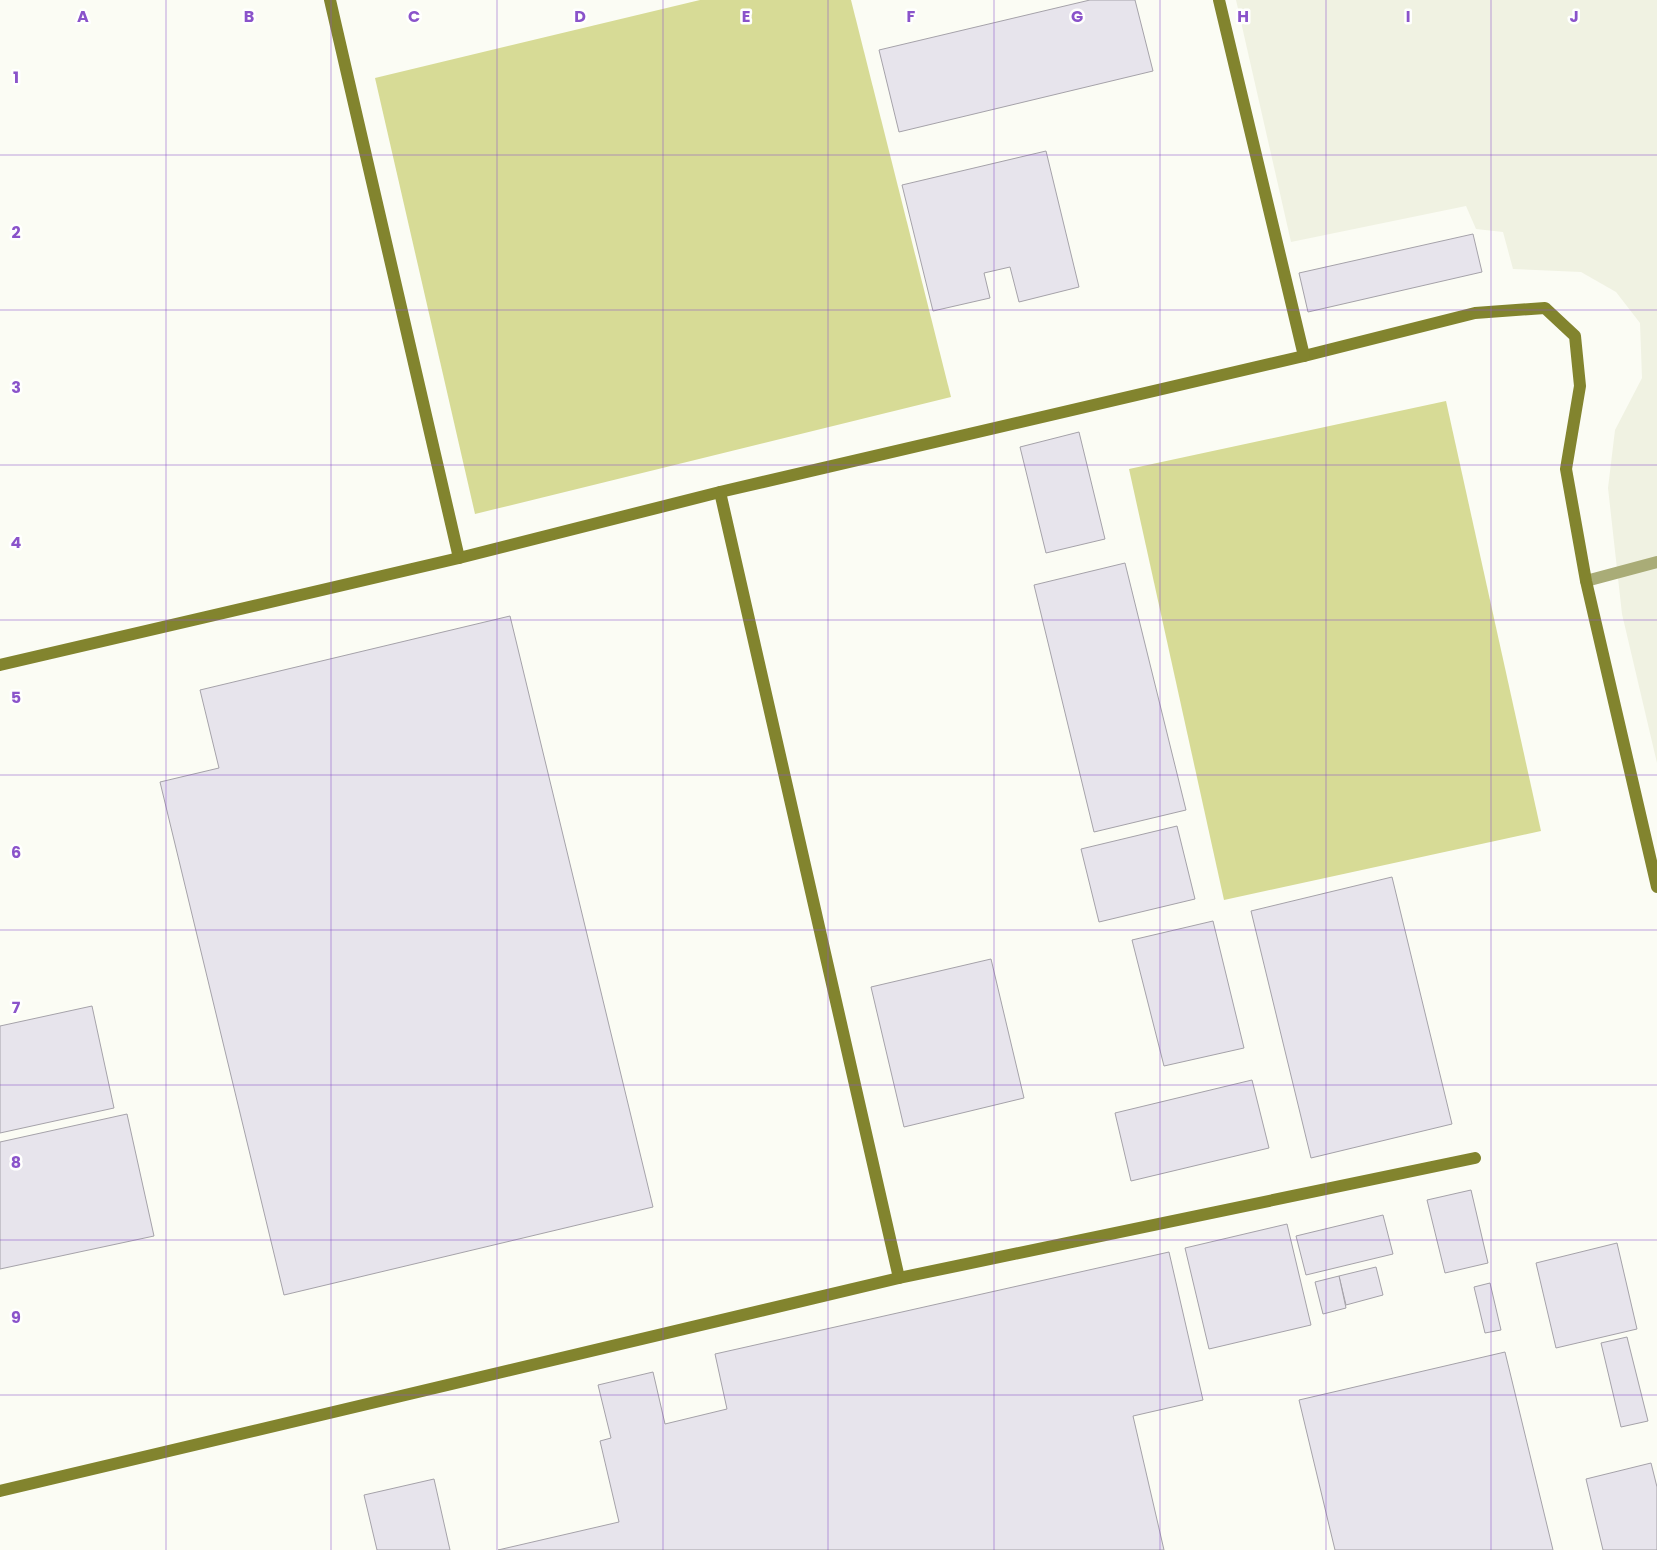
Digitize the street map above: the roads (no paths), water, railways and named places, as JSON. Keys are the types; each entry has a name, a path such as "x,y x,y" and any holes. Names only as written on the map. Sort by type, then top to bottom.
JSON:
{"street":[{"path":"330,0 459,558"},
{"path":"1219,0 1304,356"},
{"path":"0,665 459,558 720,492 1304,356 1475,313 1544,308 1575,336 1580,386 1566,469 1586,581 1657,887"},
{"path":"720,492 899,1278"},
{"path":"0,1491 899,1278 1475,1158"}],"lane":[{"path":"1586,581 1657,562"}]}
